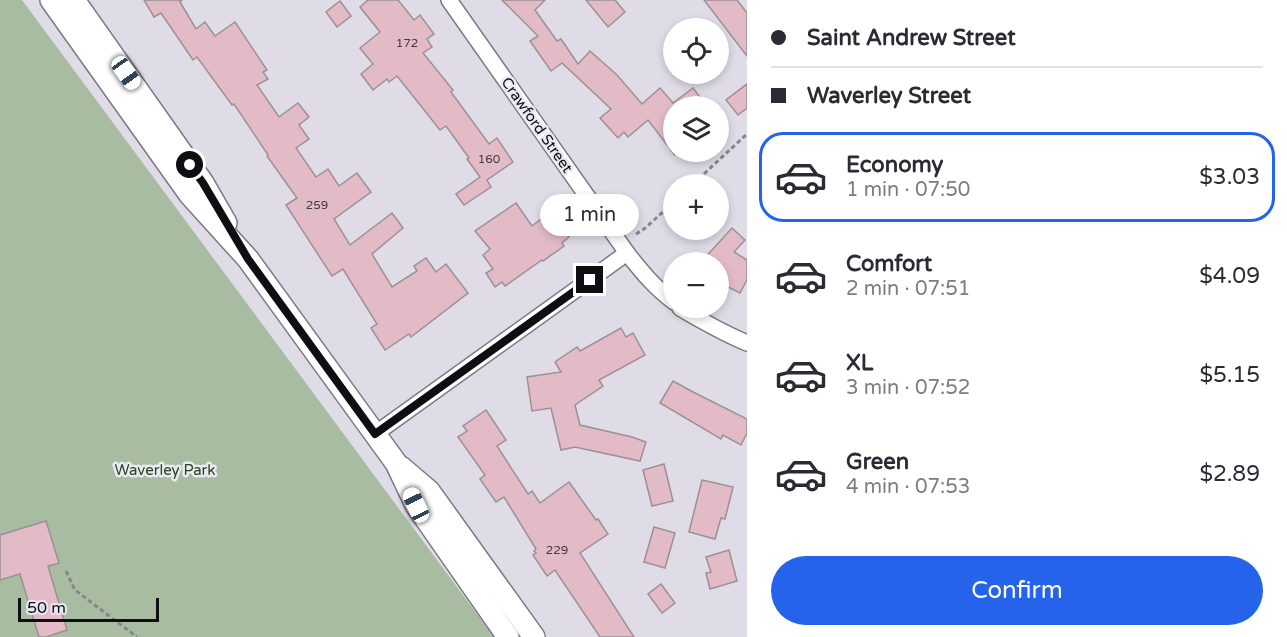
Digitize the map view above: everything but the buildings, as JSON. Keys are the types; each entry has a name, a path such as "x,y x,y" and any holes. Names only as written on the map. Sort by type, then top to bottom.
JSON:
{"street":[{"path":"51,0 190,195 248,259"},
{"path":"74,0 203,183 248,259 396,463 416,505 508,637"},
{"name":"Crawford Street","path":"449,0 627,253 663,294"},
{"path":"375,434 627,253"},
{"path":"696,318 747,343"},
{"path":"396,463 429,491 534,637"}],"path":[{"path":"704,174 747,134"},
{"path":"636,234 663,212"},
{"path":"66,571 75,590 137,637"}],"green space":[{"name":"Waverley Park","path":"0,0 22,0 494,637 0,637"}],"route":[{"path":"190,165 248,259 375,434 590,280"}]}
